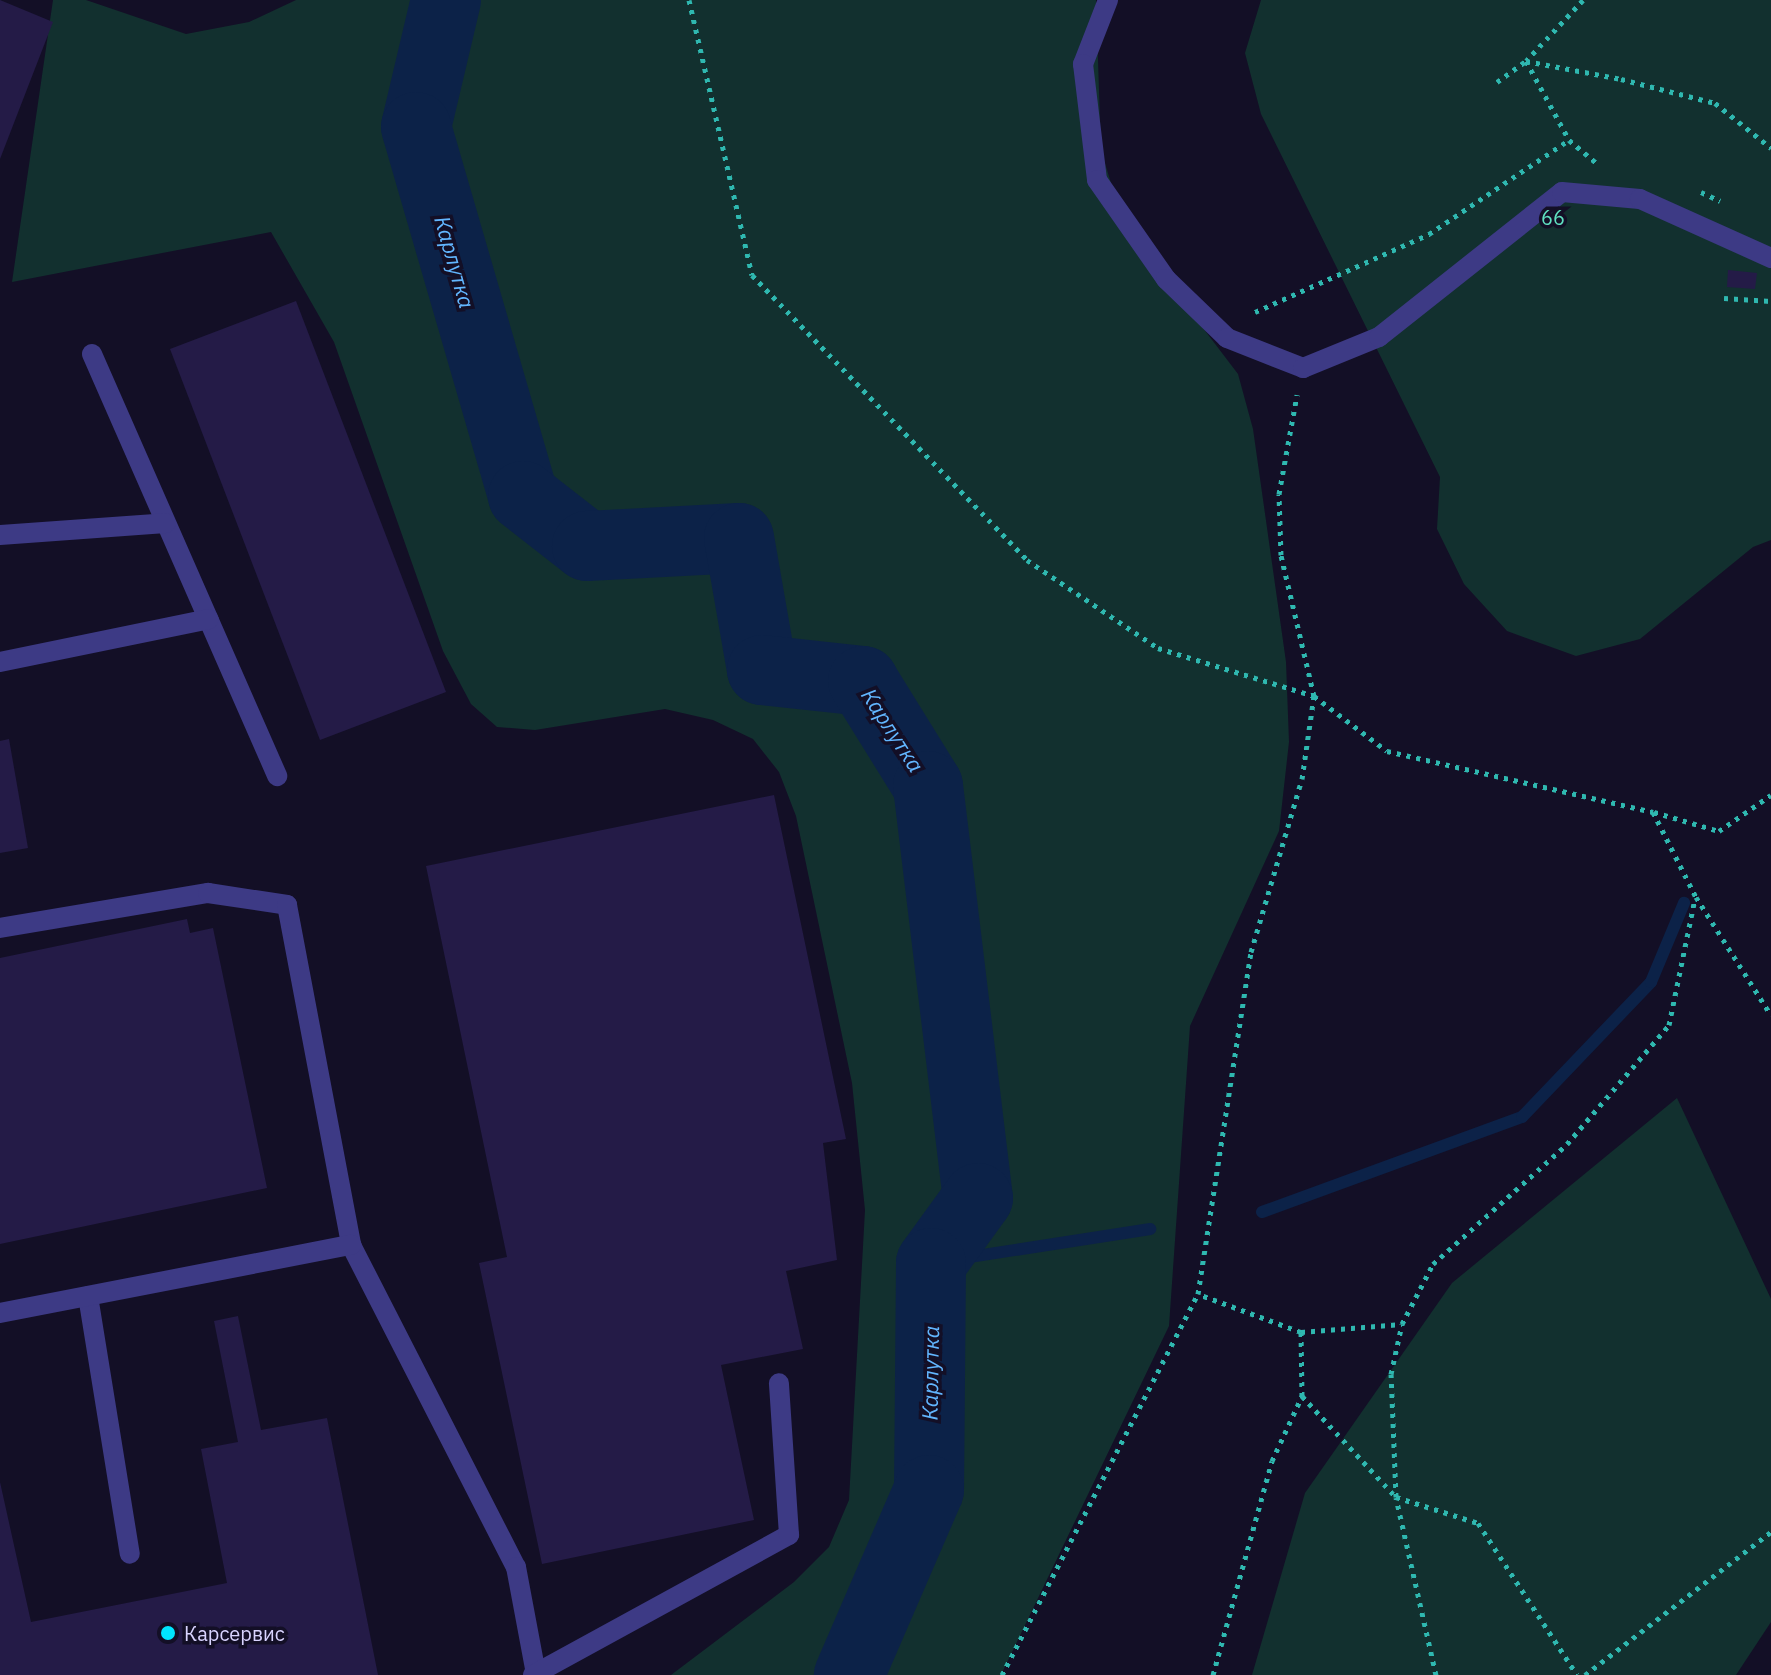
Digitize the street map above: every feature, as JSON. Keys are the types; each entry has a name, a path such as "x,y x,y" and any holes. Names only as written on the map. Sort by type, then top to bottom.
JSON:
{"lane":[{"path":"1108,0 1083,64 1097,180 1166,279 1227,338 1303,368 1379,337 1562,192 1640,199 1771,258"},
{"path":"92,354 277,776"},
{"path":"0,535 166,523"},
{"path":"0,662 209,619"},
{"path":"0,928 208,893 287,905 351,1245 516,1567 535,1674 789,1535 779,1383"},
{"path":"0,1313 351,1245"},
{"path":"88,1296 130,1554"}],"path":[{"path":"689,0 752,275 1027,560 1158,648 1314,696 1387,751 1653,812 1719,831 1771,795"},
{"path":"1497,82 1526,61 1583,0"},
{"path":"1526,61 1715,103 1771,148"},
{"path":"1255,312 1429,234 1569,140 1526,61"},
{"path":"1724,298 1771,301"},
{"path":"1002,1675 1198,1294 1251,952 1302,779 1314,696 1281,555 1279,494 1303,368"},
{"path":"1653,812 1696,897 1771,1015"},
{"path":"1436,1675 1396,1497 1391,1374 1402,1324 1433,1264 1567,1144 1669,1025 1696,897"},
{"path":"1198,1294 1301,1332 1402,1324"},
{"path":"1213,1675 1272,1461 1302,1396 1301,1332"},
{"path":"1302,1396 1396,1497 1478,1523 1577,1675"},
{"path":"1585,1675 1771,1532"}],"green space":[{"path":"53,0 86,0 186,34 249,22 296,0 1096,0 1101,150 1123,223 1238,374 1253,429 1286,662 1289,742 1279,831 1190,1026 1169,1326 1001,1675 671,1675 794,1582 829,1547 849,1500 865,1210 852,1083 796,816 779,772 753,739 713,720 665,709 535,730 497,727 471,704 443,651 334,342 271,232 12,282"},
{"name":"66","path":"1261,0 1771,0 1771,540 1753,547 1640,639 1576,656 1507,631 1464,584 1437,529 1440,477 1261,114 1245,53"},
{"path":"1677,1098 1771,1299 1771,1622 1736,1675 1252,1675 1305,1493 1452,1283"}],"building":[{"path":"0,0 53,22 0,159"},
{"path":"1728,270 1757,273 1755,289 1727,287"},
{"path":"296,301 446,692 320,740 170,349"},
{"path":"9,739 28,848 0,853 0,741"},
{"path":"774,795 846,1139 823,1143 837,1260 786,1271 803,1349 721,1365 754,1520 542,1564 479,1263 507,1257 426,866"},
{"path":"187,919 190,933 213,928 267,1188 0,1244 0,958"},
{"path":"238,1316 261,1430 327,1418 378,1675 0,1675 0,1482 31,1622 227,1583 201,1449 238,1442 214,1321"}],"waterway":[{"name":"Карлутка","path":"446,0 416,127 523,496 587,546 739,538 762,670 863,681 928,786 978,1198 931,1263 929,1490 849,1675"},
{"path":"1262,1212 1522,1117 1651,982 1684,903"},
{"path":"931,1263 1150,1229"}],"place":[{"name":"Карсервис","path":"168,1633"}]}
